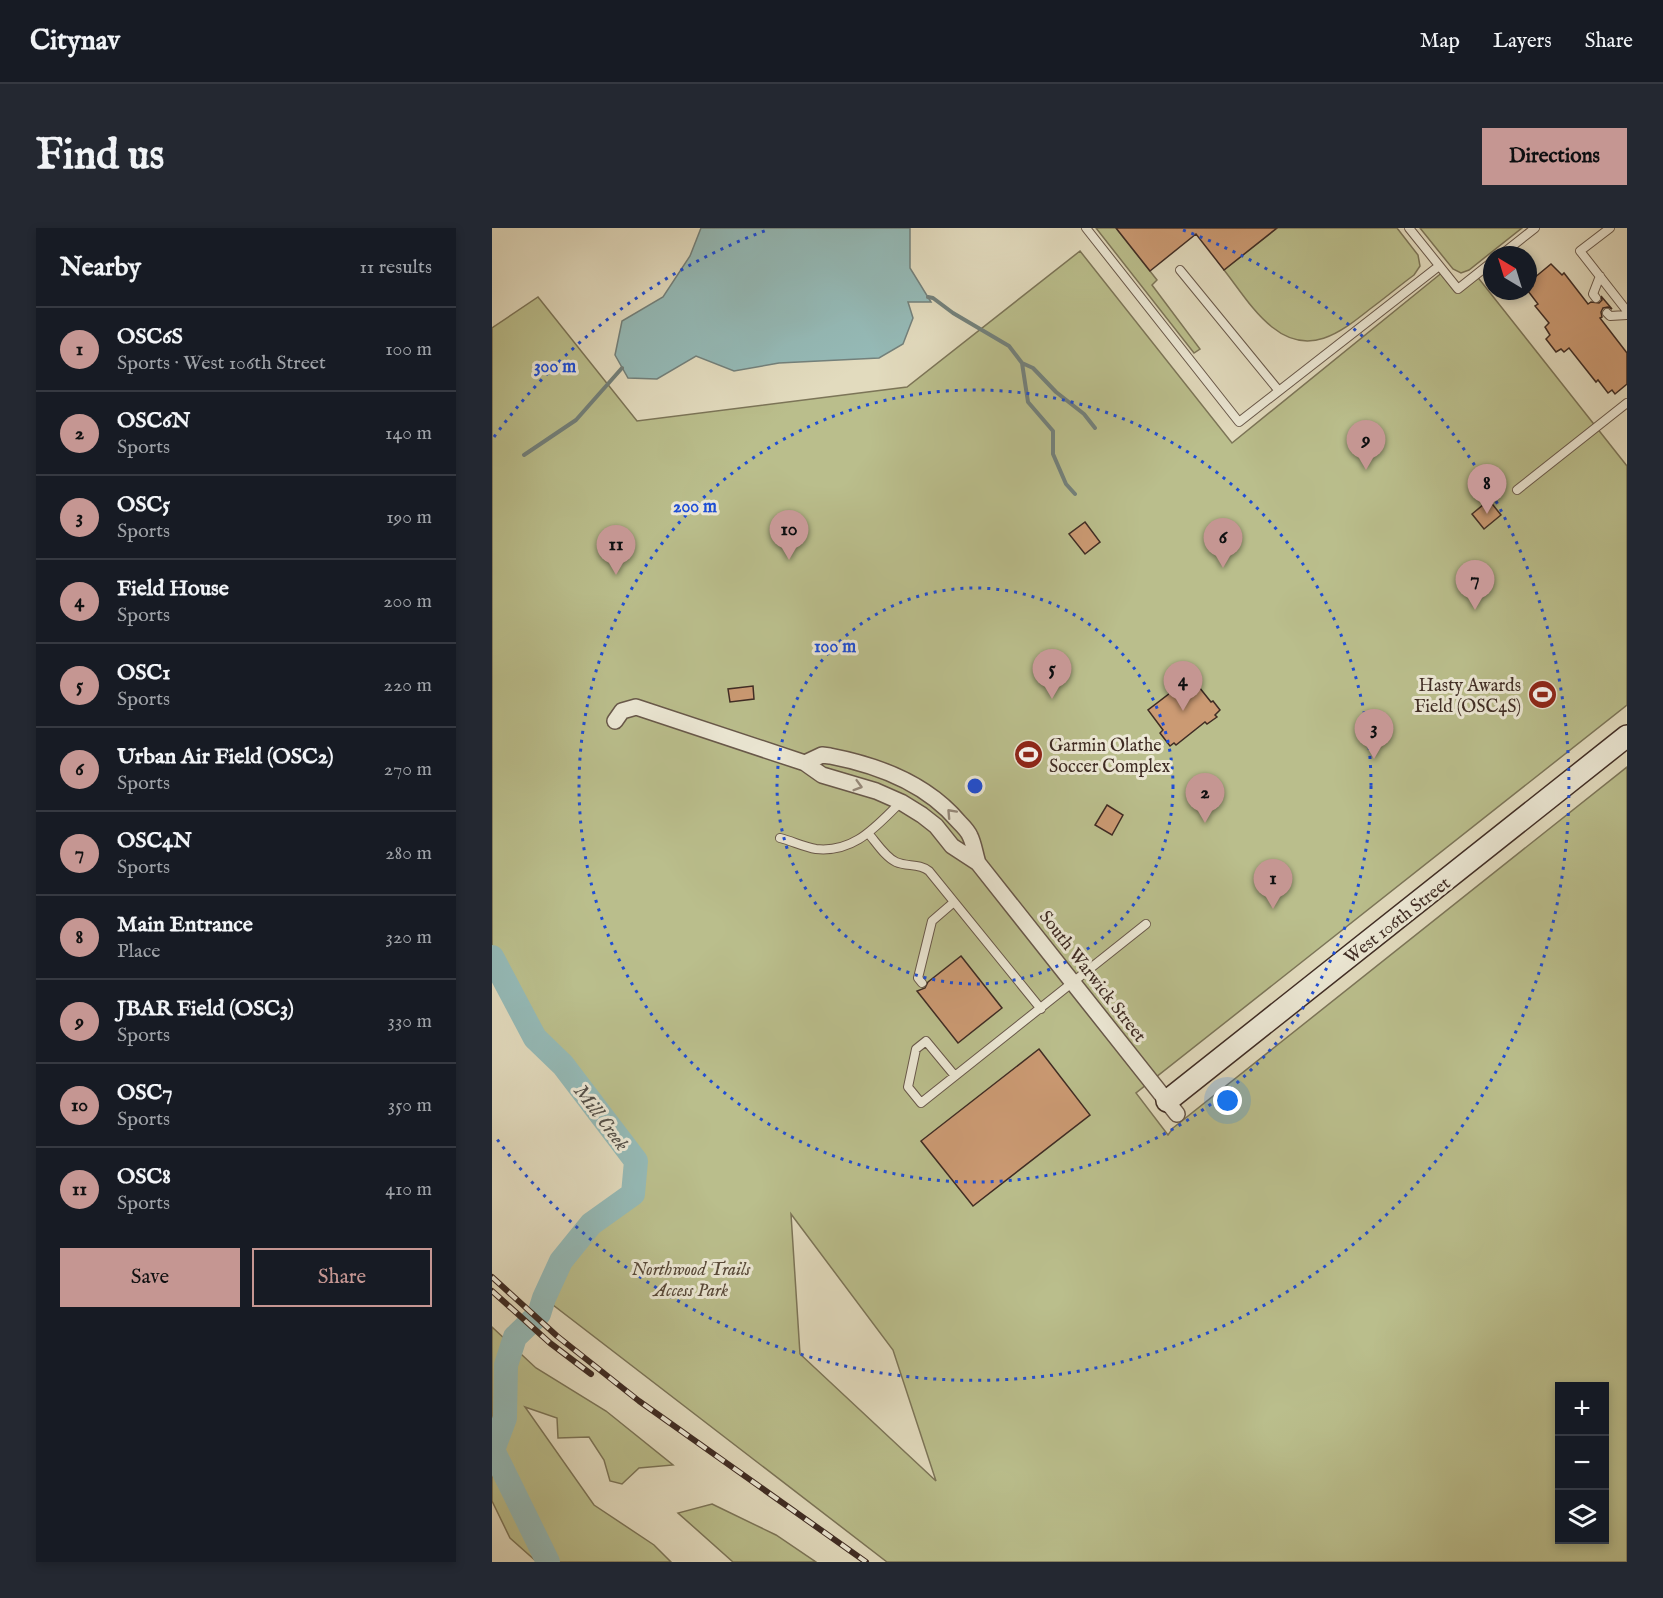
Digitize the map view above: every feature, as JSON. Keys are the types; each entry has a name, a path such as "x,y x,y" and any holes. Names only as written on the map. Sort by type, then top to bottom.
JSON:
{"street":[{"path":"615,721 622,711 636,706 805,763"},
{"name":"West 106th Street","path":"1172,1108 1627,736"},
{"name":"South Warwick Street","path":"978,863 970,835 949,809 913,784 894,775 830,756 822,755 805,763 822,775 876,791 901,802 936,826 952,846 978,863 1172,1108"}],"lane":[{"path":"1086,228 1239,422 1439,266"},
{"path":"1409,228 1458,289 1483,269"},
{"path":"1512,246 1535,228"},
{"path":"1607,312 1610,316 1627,313 1580,251 1610,228"},
{"path":"1180,270 1279,391"},
{"path":"1596,298 1593,294 1600,276"},
{"path":"1517,490 1627,403"},
{"path":"780,838 813,848 832,850 852,844 868,833 901,802"},
{"path":"868,833 896,862 922,866 929,871 1041,1009"},
{"path":"922,983 918,978 932,921 954,902"},
{"path":"955,1077 926,1041 916,1049 908,1087 921,1103 955,1077 1041,1009 1146,924"}],"green space":[{"path":"1096,228 1116,228 1157,280 1152,285 1200,349 1194,353"},
{"path":"1277,228 1397,228 1418,255 1420,266 1414,275 1336,333 1311,341 1299,340 1286,336 1265,321 1224,270"},
{"path":"1420,228 1522,228 1499,246 1483,246 1483,259 1469,270 1461,273 1453,269"},
{"name":"Garmin Olathe Soccer Complex","path":"1080,251 1232,443 1444,271 1458,289 1476,275 1483,284 1483,300 1496,300 1627,466 1627,705 1136,1093 1168,1135 1173,1128 1627,767 1627,1562 887,1562 544,1298 561,1261 591,1224 633,1194 636,1161 563,1065 535,1038 492,957 492,328 538,297 637,421 907,387","holes":["791,1214 893,1350 936,1481 800,1354"]},
{"path":"492,1327 536,1368 606,1411 673,1465 639,1468 622,1484 610,1481 604,1460 589,1437 558,1438 557,1418 525,1407 594,1505 654,1545 671,1562 537,1562 510,1538 492,1501"},
{"path":"712,1504 776,1535 816,1562 733,1562 678,1513"}],"water":[{"path":"701,228 910,228 910,268 931,302 908,302 913,318 903,344 879,358 779,363 734,371 696,356 657,379 628,378 615,355 622,321 663,297 690,256"}],"building":[{"path":"1116,228 1277,228 1224,270 1196,234 1150,271"},
{"path":"1551,264 1562,275 1564,273 1588,304 1599,303 1602,300 1601,296 1612,309 1603,308 1600,318 1627,353 1627,384 1615,394 1612,390 1608,393 1598,380 1596,382 1569,348 1564,352 1561,349 1556,352 1546,339 1550,335 1545,327 1549,323 1535,306 1538,304 1535,300 1537,300 1537,276"},
{"path":"1489,500 1501,515 1484,529 1472,514"},
{"path":"1085,522 1100,542 1085,554 1069,534"},
{"path":"1191,677 1220,710 1215,715 1217,717 1207,724 1205,722 1176,745 1174,743 1170,746 1160,733 1163,730 1148,710"},
{"path":"753,686 754,699 730,702 728,689"},
{"path":"1107,805 1123,815 1112,835 1095,825"},
{"path":"961,956 1002,1008 958,1043 917,991 925,988 928,982"},
{"path":"1039,1049 1090,1115 973,1206 921,1141"}],"waterway":[{"path":"928,297 1009,346 1022,363 1033,368 1056,392 1084,414 1095,428"},
{"path":"1022,363 1028,402 1053,431 1053,454 1066,484 1075,494"},
{"path":"524,455 576,420 622,368"},
{"name":"Mill Creek","path":"492,957 535,1038 563,1065 636,1161 633,1194 591,1224 561,1261 539,1314 515,1337 506,1365 505,1418 493,1450 548,1562"}],"railway":[{"path":"492,1277 557,1336 639,1401 866,1562"},
{"path":"492,1291 550,1343 591,1374"}],"place":[{"name":"JBAR Field (OSC3)","path":"1366,470"},
{"name":"Main Entrance","path":"1487,514"},
{"name":"OSC7","path":"789,560"},
{"name":"Urban Air Field (OSC2)","path":"1223,568"},
{"name":"OSC8","path":"616,575"},
{"name":"OSC4N","path":"1475,610"},
{"name":"Hasty Awards Field (OSC4S)","path":"1542,695"},
{"name":"OSC1","path":"1052,699"},
{"name":"Field House","path":"1183,711"},
{"name":"Garmin Olathe Soccer Complex","path":"1028,755"},
{"name":"OSC5","path":"1374,759"},
{"name":"OSC6N","path":"1205,823"},
{"name":"OSC6S","path":"1273,909"}],"park label":[{"name":"Northwood Trails Access Park","path":"691,1279"}]}
